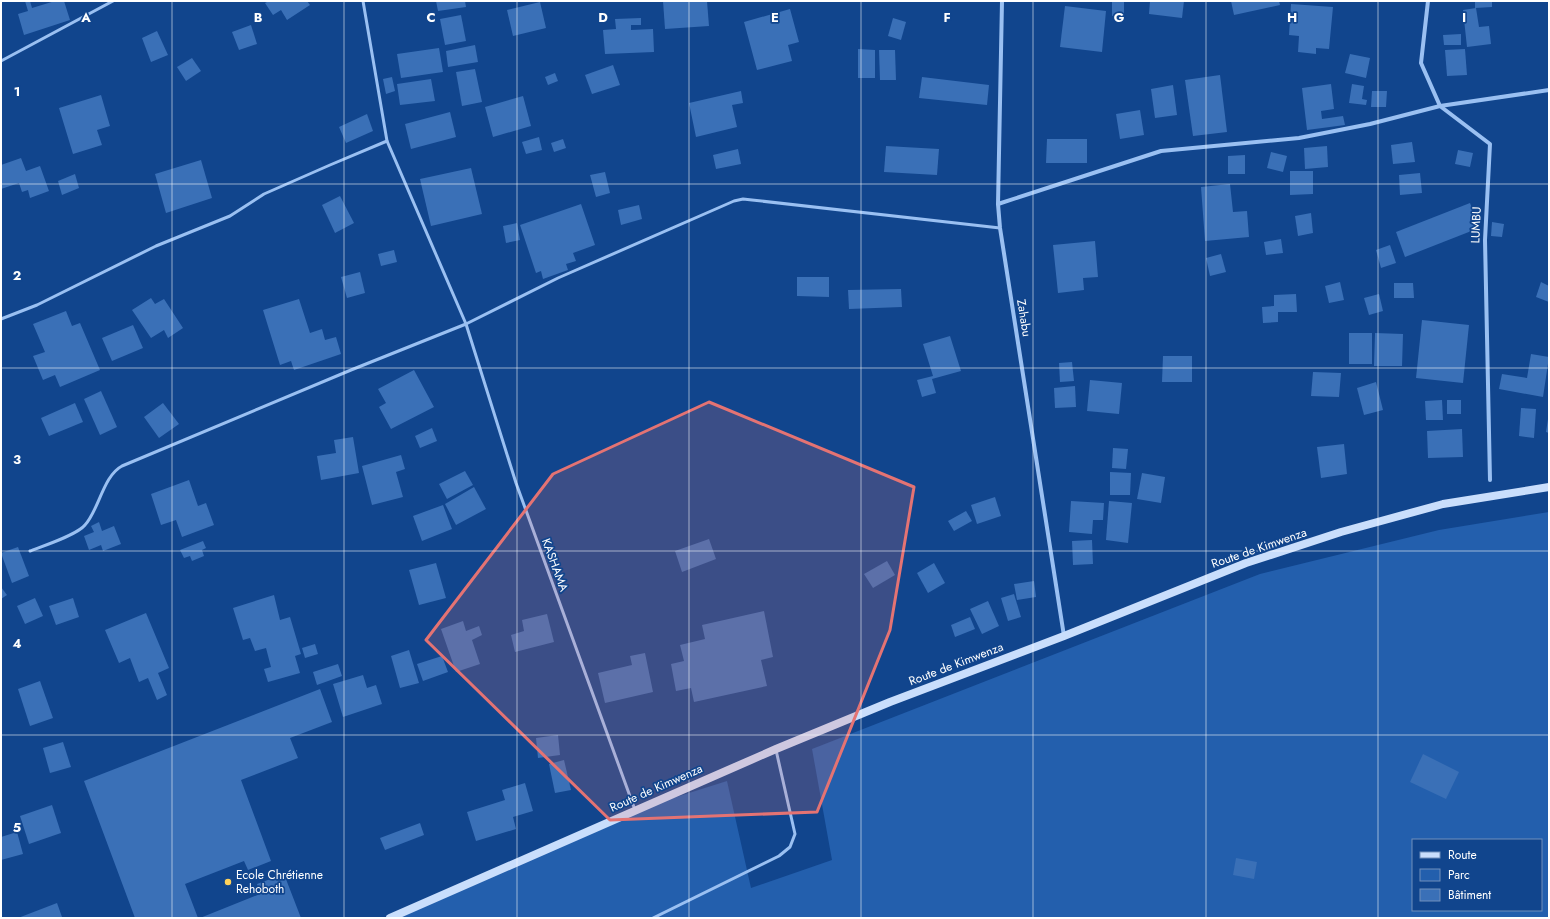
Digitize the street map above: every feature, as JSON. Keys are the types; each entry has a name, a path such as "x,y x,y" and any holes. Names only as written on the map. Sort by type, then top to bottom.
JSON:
{"street":[{"name":"Zahabu","path":"1002,1 998,204 1000,228 1064,636"},
{"path":"1428,1 1422,63 1440,106"},
{"path":"998,204 1161,151 1299,138 1370,124 1440,106 1549,90"},
{"name":"LUMBU","path":"1440,106 1490,144 1485,240 1490,480"},
{"name":"Route de Kimwenza","path":"390,918 776,749 890,702 1064,636 1246,563 1341,532 1443,504 1549,487"}],"lane":[{"path":"1,61 114,1"},
{"name":"KASHAMA","path":"363,1 387,141 466,324 516,483 635,810"},
{"path":"1,319 37,305 156,246 230,216 264,194 387,141"},
{"path":"30,551 81,529 89,520 111,476 118,468 122,466 351,370 466,324 558,278 734,201 743,199 1000,228"},
{"path":"653,918 779,856 790,847 795,834 776,749"}],"highlighted area":[{"path":"709,402 914,487 890,630 817,812 610,820 426,640 553,474"}],"green space":[{"path":"1549,512 1549,918 390,918 635,810 727,781 751,888 832,860 812,749 1260,574 1439,530"}],"building":[{"path":"25,1 30,1 32,8 55,1 64,1 70,20 24,35 18,14 28,11"},
{"path":"269,1 307,1 310,5 287,20 281,10 273,15 265,3"},
{"path":"436,1 465,1 466,7 438,11"},
{"path":"663,1 707,1 709,26 665,29"},
{"path":"1112,1 1124,1 1124,16 1112,16"},
{"path":"1150,1 1184,1 1182,18 1149,14"},
{"path":"1231,1 1279,1 1280,5 1234,15"},
{"path":"1475,1 1492,1 1492,7 1475,8"},
{"path":"540,2 546,28 513,36 507,10"},
{"path":"1291,4 1333,7 1329,49 1316,48 1316,54 1298,52 1299,36 1289,35"},
{"path":"1065,6 1106,11 1102,52 1060,47"},
{"path":"1476,8 1479,27 1489,26 1491,44 1467,47 1463,10"},
{"path":"790,9 799,42 788,45 792,61 757,70 744,22"},
{"path":"461,15 466,41 445,45 440,19"},
{"path":"641,18 641,25 631,25 631,30 653,29 654,52 605,54 603,30 616,29 615,19"},
{"path":"893,18 906,22 901,40 888,36"},
{"path":"251,25 257,44 239,50 232,32"},
{"path":"157,31 168,55 151,62 142,38"},
{"path":"1461,34 1461,45 1444,45 1443,35"},
{"path":"475,45 478,62 448,67 446,51"},
{"path":"439,48 443,72 401,78 397,54"},
{"path":"858,49 875,50 875,78 858,78"},
{"path":"1465,49 1467,75 1447,76 1445,50"},
{"path":"879,50 895,50 896,80 880,80"},
{"path":"1350,54 1370,58 1366,78 1345,73"},
{"path":"192,58 201,71 186,81 177,67"},
{"path":"613,65 620,85 592,94 585,75"},
{"path":"475,69 482,102 462,106 456,72"},
{"path":"555,73 558,81 548,85 545,77"},
{"path":"1220,75 1227,132 1193,136 1185,80"},
{"path":"392,77 395,91 386,94 383,79"},
{"path":"922,77 989,85 987,105 919,98"},
{"path":"431,79 435,101 400,105 397,84"},
{"path":"1331,84 1334,109 1321,111 1322,119 1343,116 1345,125 1307,130 1302,88"},
{"path":"1352,84 1364,86 1362,99 1367,100 1366,105 1349,103"},
{"path":"1173,85 1177,115 1155,118 1151,89"},
{"path":"741,91 743,103 732,105 737,127 696,137 689,103"},
{"path":"1372,91 1387,91 1386,107 1371,107"},
{"path":"101,95 110,126 97,130 102,145 73,154 59,108"},
{"path":"523,96 531,126 493,137 485,107"},
{"path":"1140,110 1144,135 1120,139 1116,114"},
{"path":"450,112 456,137 411,149 405,124"},
{"path":"367,114 373,131 346,143 339,127"},
{"path":"539,137 542,150 526,154 522,142"},
{"path":"563,139 566,148 554,152 551,143"},
{"path":"1047,139 1087,139 1087,163 1046,163"},
{"path":"1412,142 1415,162 1393,164 1391,145"},
{"path":"886,146 939,149 937,175 884,172"},
{"path":"1327,146 1328,167 1305,169 1304,148"},
{"path":"738,149 741,164 716,169 713,155"},
{"path":"1458,150 1473,153 1470,167 1455,164"},
{"path":"1271,152 1287,156 1283,172 1267,168"},
{"path":"1245,155 1245,174 1228,174 1228,156"},
{"path":"21,158 26,171 40,166 49,191 30,198 28,190 22,192 19,183 1,189 1,165"},
{"path":"201,160 212,198 166,213 155,174"},
{"path":"471,168 482,214 431,226 420,179"},
{"path":"1290,171 1313,171 1313,194 1290,195"},
{"path":"605,172 610,193 596,197 590,175"},
{"path":"1420,173 1422,193 1400,195 1399,175"},
{"path":"75,174 79,188 62,195 58,181"},
{"path":"1230,184 1233,212 1247,211 1249,237 1205,241 1201,187"},
{"path":"340,196 354,223 335,233 322,205"},
{"path":"1470,203 1479,228 1405,257 1396,232"},
{"path":"581,204 595,245 573,253 576,261 566,264 568,270 543,279 541,271 536,273 520,225"},
{"path":"639,205 642,219 621,225 618,210"},
{"path":"1311,213 1313,233 1298,236 1295,216"},
{"path":"1492,222 1504,224 1502,237 1491,236"},
{"path":"517,223 520,240 506,243 503,226"},
{"path":"1281,239 1283,253 1266,255 1264,242"},
{"path":"1095,241 1098,277 1083,278 1084,290 1058,293 1053,245"},
{"path":"1390,245 1396,263 1381,268 1376,250"},
{"path":"394,250 397,262 381,266 378,254"},
{"path":"1221,254 1226,272 1210,276 1206,258"},
{"path":"360,272 365,293 347,298 341,277"},
{"path":"797,277 829,277 829,297 797,296"},
{"path":"1340,282 1344,300 1329,303 1325,286"},
{"path":"1541,282 1549,286 1549,302 1536,297"},
{"path":"1394,283 1413,283 1414,298 1394,298"},
{"path":"901,289 902,307 849,309 848,290"},
{"path":"1296,294 1297,312 1278,312 1278,322 1263,323 1262,307 1274,306 1274,295"},
{"path":"1379,294 1383,311 1369,315 1364,298"},
{"path":"151,298 155,304 164,299 183,328 168,338 164,330 151,338 132,310"},
{"path":"299,299 310,333 322,329 325,340 336,337 341,354 294,370 291,361 280,365 263,310"},
{"path":"66,311 72,326 80,323 100,370 60,387 55,375 43,380 33,356 45,352 33,324"},
{"path":"1422,320 1469,325 1463,383 1416,378"},
{"path":"133,325 143,348 112,361 102,338"},
{"path":"1349,333 1372,333 1372,364 1349,364"},
{"path":"1375,333 1403,334 1402,366 1374,366"},
{"path":"950,336 961,371 932,379 936,393 922,397 917,380 933,376 923,344"},
{"path":"1531,354 1549,357 1543,397 1499,389 1502,374 1527,378"},
{"path":"1163,356 1192,356 1192,382 1162,382"},
{"path":"1072,362 1074,381 1060,382 1059,363"},
{"path":"414,370 434,407 391,429 379,407 386,403 378,389"},
{"path":"1313,372 1341,373 1339,397 1311,396"},
{"path":"1090,380 1122,383 1119,414 1087,411"},
{"path":"1376,382 1383,410 1364,415 1357,388"},
{"path":"1075,386 1076,407 1055,408 1054,388"},
{"path":"101,391 117,427 100,435 84,399"},
{"path":"1442,400 1443,420 1426,420 1425,401"},
{"path":"1447,400 1461,400 1461,414 1447,414"},
{"path":"75,403 83,422 49,436 41,418"},
{"path":"163,403 179,424 159,438 144,417"},
{"path":"1521,408 1536,409 1534,438 1519,436"},
{"path":"1549,419 1549,433 1546,432"},
{"path":"432,428 437,441 420,448 415,436"},
{"path":"1462,429 1463,457 1428,458 1427,431"},
{"path":"353,437 359,473 321,480 317,456 336,453 334,440"},
{"path":"1344,444 1347,474 1321,478 1317,447"},
{"path":"1113,448 1128,449 1126,469 1112,468"},
{"path":"401,455 405,469 396,472 403,497 372,505 362,466"},
{"path":"465,471 473,485 447,499 439,484"},
{"path":"1110,472 1131,473 1130,495 1110,495"},
{"path":"1142,473 1165,477 1161,503 1137,499"},
{"path":"189,480 198,506 206,503 214,525 182,537 176,520 161,525 151,494"},
{"path":"474,487 486,509 456,525 445,504"},
{"path":"995,497 1001,516 977,524 971,505"},
{"path":"1071,501 1104,503 1103,520 1093,520 1092,534 1069,532"},
{"path":"1109,501 1132,503 1128,543 1106,540"},
{"path":"443,505 452,529 422,541 413,516"},
{"path":"966,511 972,521 954,531 948,521"},
{"path":"99,522 102,531 114,526 121,544 103,551 101,545 89,550 84,536 94,532 91,526"},
{"path":"709,539 716,559 682,572 675,551"},
{"path":"1092,540 1093,564 1073,565 1072,541"},
{"path":"203,541 206,548 202,550 204,556 192,561 190,556 184,558 180,550"},
{"path":"18,547 29,576 12,583 1,553"},
{"path":"887,561 895,575 873,588 864,574"},
{"path":"436,563 446,598 419,605 409,570"},
{"path":"934,563 945,583 928,593 917,573"},
{"path":"1034,581 1036,597 1017,600 1014,584"},
{"path":"1,587 7,595 1,599"},
{"path":"1014,594 1021,617 1008,621 1001,598"},
{"path":"274,595 280,620 290,617 301,654 295,656 300,673 268,682 264,669 271,667 266,648 255,651 250,638 243,640 233,608"},
{"path":"35,598 43,616 25,624 17,606"},
{"path":"73,598 79,617 56,625 49,606"},
{"path":"988,601 999,626 982,634 970,609"},
{"path":"764,611 773,657 761,660 767,686 694,702 691,688 676,691 671,664 684,661 680,645 705,639 702,625"},
{"path":"146,613 169,668 158,673 167,695 157,700 148,678 139,682 130,658 119,663 105,630"},
{"path":"547,614 554,642 515,652 511,635 524,631 522,620"},
{"path":"970,617 975,629 955,637 951,625"},
{"path":"463,621 466,631 479,626 482,635 472,640 480,664 456,672 441,629"},
{"path":"315,644 318,654 305,658 302,648"},
{"path":"409,650 419,683 400,688 391,656"},
{"path":"645,653 653,692 605,703 598,673 632,665 630,656"},
{"path":"442,656 448,672 423,681 417,664"},
{"path":"338,664 342,676 317,685 313,672"},
{"path":"363,675 367,688 376,685 382,704 343,717 333,684"},
{"path":"40,681 53,718 30,726 18,689"},
{"path":"320,689 332,722 290,738 298,758 241,780 271,861 248,870 244,861 185,884 198,918 135,918 84,781"},
{"path":"558,735 560,755 538,758 536,738"},
{"path":"63,742 71,767 50,773 43,748"},
{"path":"1423,754 1459,772 1446,799 1410,782"},
{"path":"564,760 571,790 555,793 549,764"},
{"path":"525,783 533,811 513,817 516,829 476,841 467,812 505,800 502,790"},
{"path":"52,805 61,833 29,844 20,816"},
{"path":"420,823 424,835 385,850 380,838"},
{"path":"17,832 23,854 1,860 1,837"},
{"path":"1236,858 1257,862 1254,879 1233,875"},
{"path":"284,874 301,918 200,918 260,894 257,884"},
{"path":"57,903 62,917 18,918"}],"place":[{"name":"Ecole Chrétienne Rehoboth","path":"228,882"}]}
